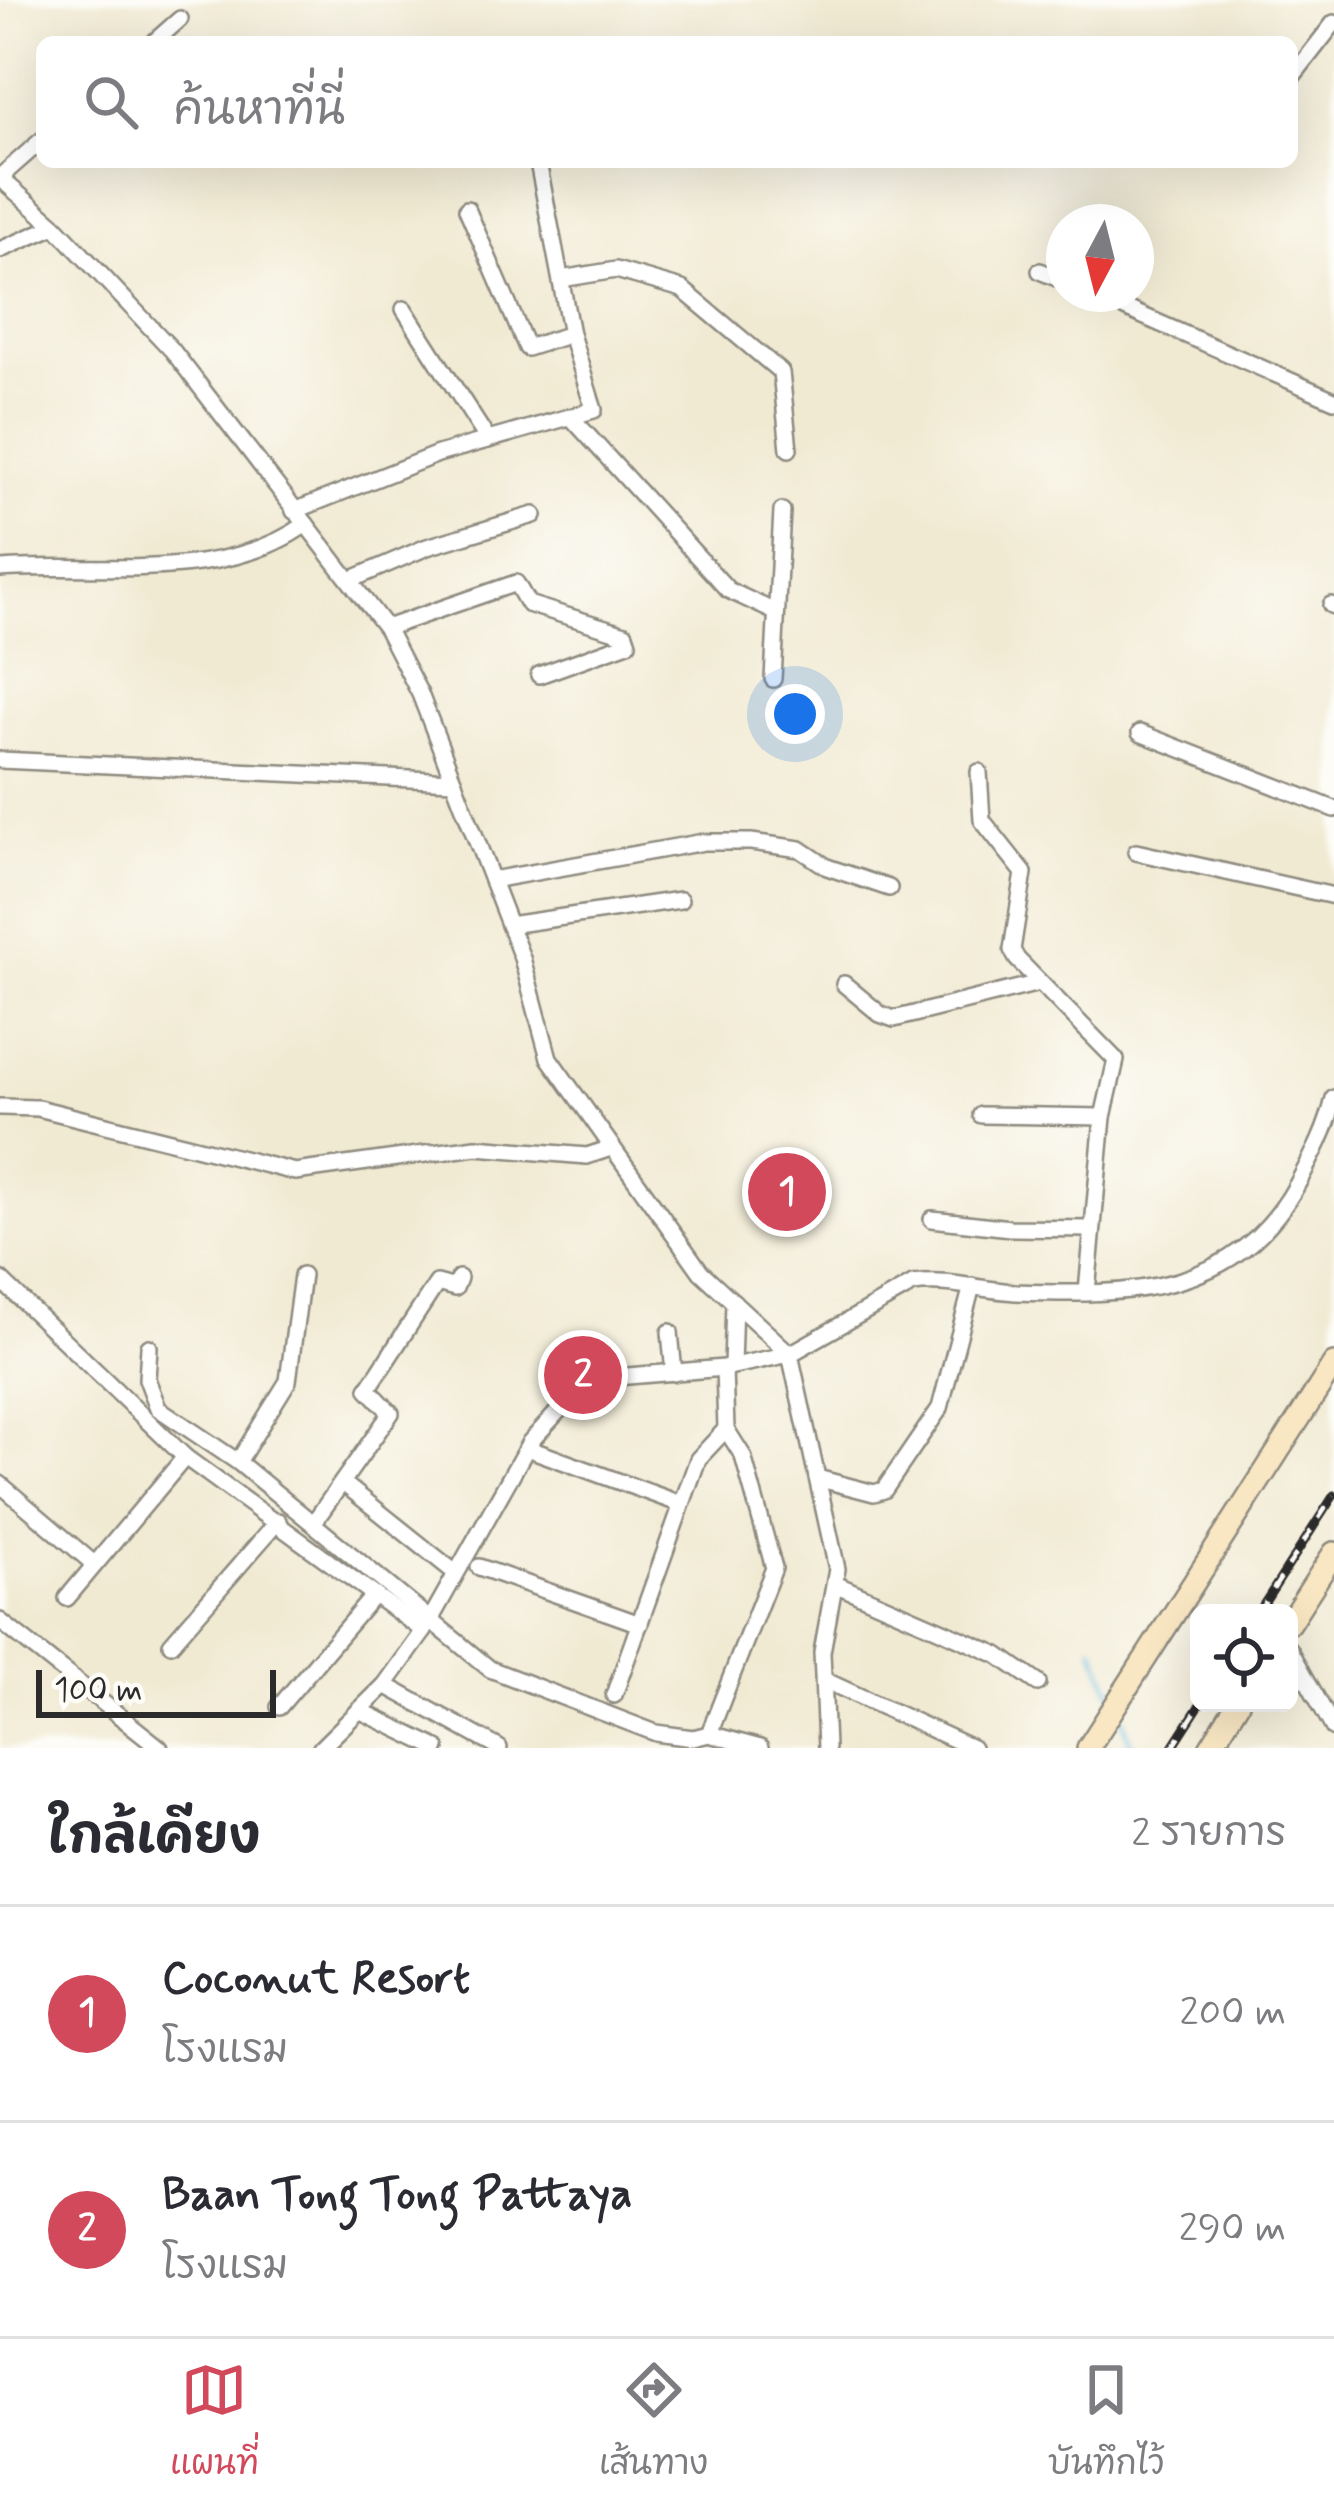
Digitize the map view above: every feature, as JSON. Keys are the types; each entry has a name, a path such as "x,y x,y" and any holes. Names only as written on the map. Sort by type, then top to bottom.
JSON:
{"street":[{"path":"161,36 180,20"},
{"path":"1298,69 1334,22"},
{"path":"36,145 0,177 55,226 172,350 386,628 454,781 509,925 548,1058 608,1149 701,1273 790,1354 837,1569 822,1652 826,1748"},
{"path":"0,569 197,563 271,546 300,517 488,440 594,410 571,334 539,168"},
{"path":"467,209 527,347 571,334"},
{"path":"0,250 55,226"},
{"path":"561,279 616,269 682,289 781,372 789,449"},
{"path":"1040,271 1046,274"},
{"path":"404,309 488,440"},
{"path":"1134,312 1334,400"},
{"path":"571,417 728,590 775,612"},
{"path":"773,679 782,512"},
{"path":"350,580 427,547 534,515"},
{"path":"386,628 516,584 528,604 625,634 628,643 539,675"},
{"path":"1140,733 1334,809"},
{"path":"0,760 454,781"},
{"path":"979,772 982,820 1020,861 1024,873 1012,950 1036,984 1116,1060 1103,1117 1087,1292"},
{"path":"492,880 704,842 751,842 800,849 827,867 889,888"},
{"path":"1136,852 1334,896"},
{"path":"509,925 680,900"},
{"path":"844,984 880,1014 894,1019 1036,984"},
{"path":"321,1748 385,1685 426,1624 530,1442 575,1393 604,1378 728,1367 790,1354 913,1284 1087,1292 1171,1286 1228,1264 1263,1234 1290,1197 1327,1130 1334,1098"},
{"path":"0,1107 38,1108 295,1172 476,1147 587,1156 608,1149"},
{"path":"982,1115 1103,1117"},
{"path":"932,1219 1010,1228 1090,1229"},
{"path":"238,1462 288,1381 302,1275"},
{"path":"314,1522 391,1414 368,1389 437,1283 455,1288 459,1278"},
{"path":"0,1279 185,1457 374,1595 490,1669 656,1732 760,1748"},
{"path":"817,1478 874,1493 884,1490 940,1408 972,1286"},
{"path":"697,1740 774,1568 743,1456 726,1429 734,1302"},
{"path":"670,1332 674,1373"},
{"path":"149,1347 147,1379 154,1403 314,1522 426,1624"},
{"path":"1088,1748 1334,1364"},
{"path":"614,1694 698,1459 726,1429"},
{"path":"535,1451 681,1504"},
{"path":"67,1598 185,1457"},
{"path":"0,1484 94,1564"},
{"path":"348,1487 453,1571"},
{"path":"171,1644 278,1521"},
{"path":"1298,1609 1334,1552"},
{"path":"479,1567 640,1624"},
{"path":"835,1584 998,1654 1038,1683"},
{"path":"279,1707 374,1595"},
{"path":"0,1621 160,1748"},
{"path":"1298,1664 1334,1729"},
{"path":"824,1680 971,1748"},
{"path":"385,1685 499,1748"},
{"path":"359,1710 437,1748"},
{"path":"1210,1748 1232,1712"}],"waterway":[{"path":"1093,1647 1114,1697"},
{"path":"1121,1713 1132,1748"}],"railway":[{"path":"1264,1604 1334,1495"},
{"path":"1172,1748 1195,1712"}],"place":[{"name":"Coconut Resort","path":"787,1192"},
{"name":"Baan Tong Tong Pattaya","path":"583,1375"}]}
